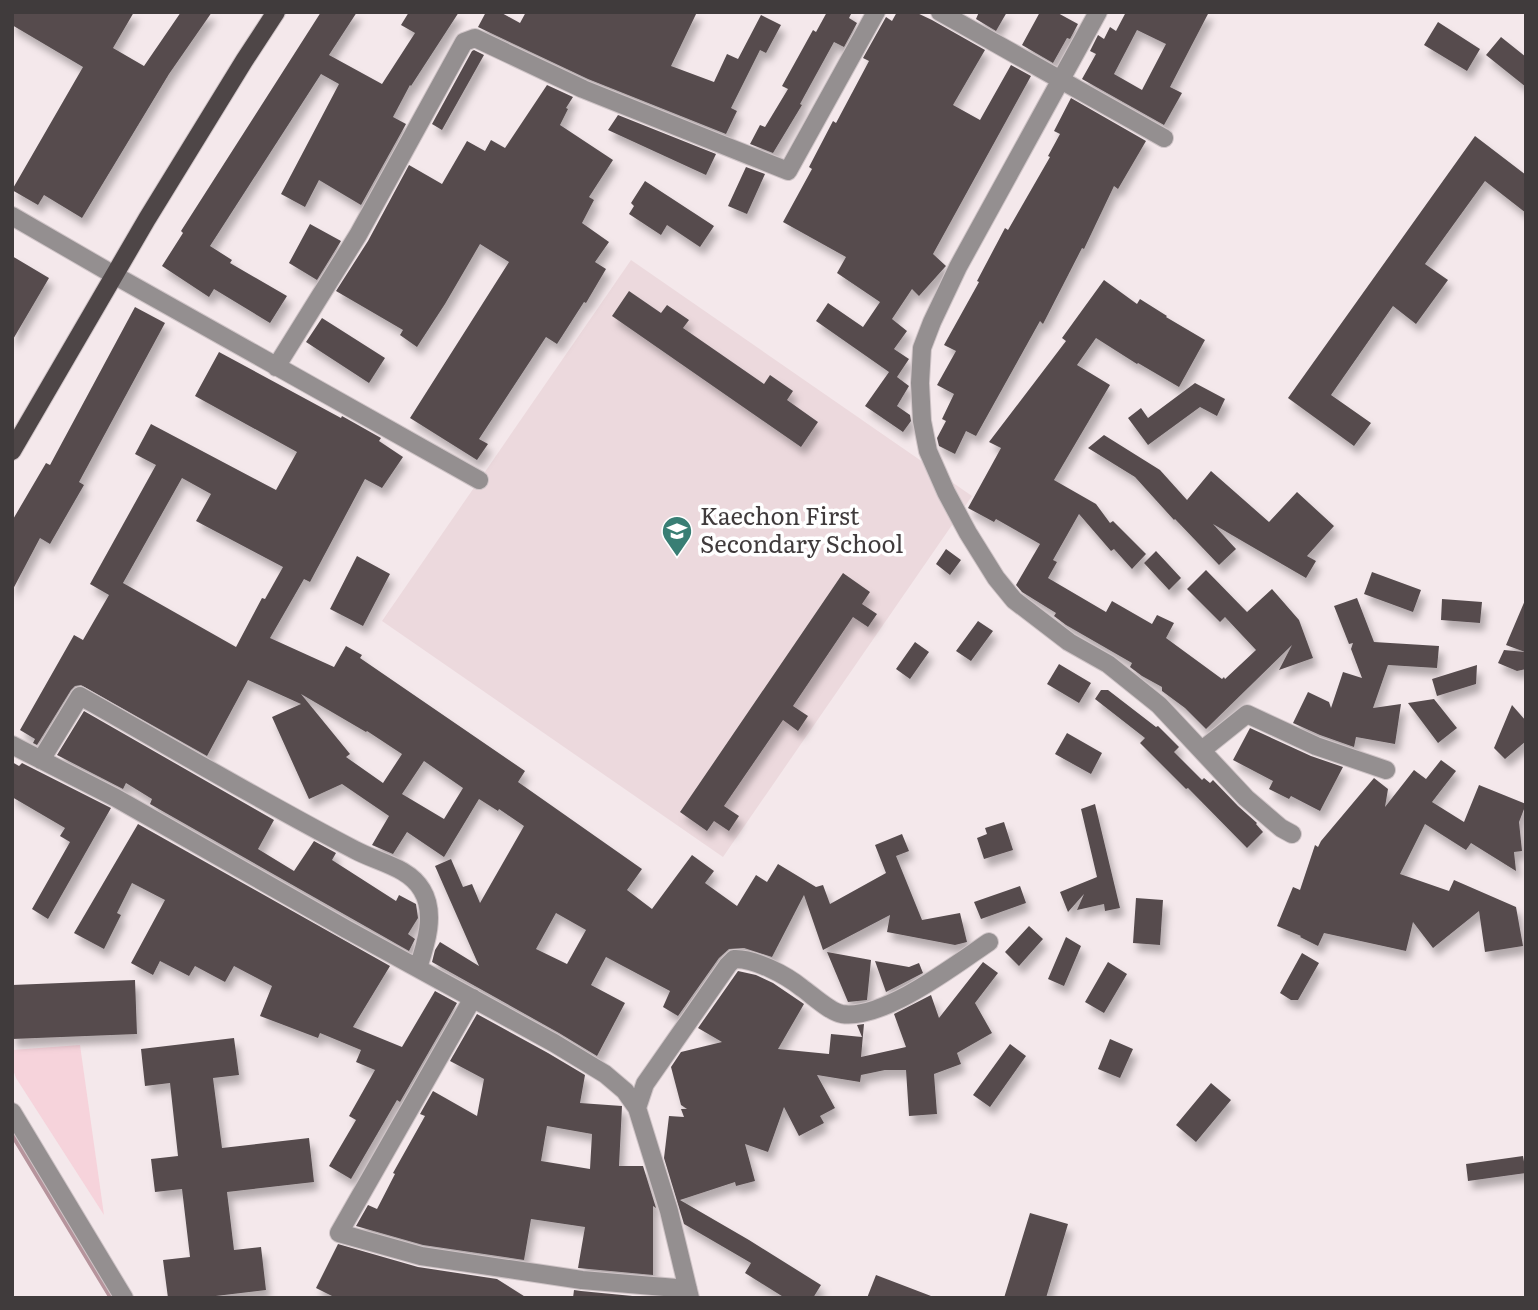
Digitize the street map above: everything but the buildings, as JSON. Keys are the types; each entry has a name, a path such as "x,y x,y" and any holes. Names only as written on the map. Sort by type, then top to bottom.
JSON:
{"main road":[{"path":"12,451 114,275 276,12"}],"street":[{"path":"276,367 358,235 464,42 475,38 583,89 788,172 876,12"},
{"path":"940,12 1164,138"},
{"path":"1098,12 958,267 932,322 922,348 920,383 922,421 929,451 946,492 968,533 996,578 1014,600 1069,642 1108,664 1159,705 1246,798 1292,834"},
{"path":"12,216 479,480"},
{"path":"41,760 80,696 301,822 400,871 412,878 423,891 428,904 429,922 418,968"},
{"path":"1202,750 1247,714 1316,746 1386,770"},
{"path":"12,745 116,798 473,998 594,1067 625,1091 637,1108 669,1211 689,1293 421,1256 339,1233 473,998"},
{"path":"637,1108 645,1084 734,959 744,959 785,976 840,1014 860,1013 892,1003 989,942"},
{"path":"12,1112 124,1298"}],"shaded area":[{"name":"Kaechon First Secondary School","path":"631,260 972,496 723,857 382,621"},
{"path":"80,1045 104,1215 16,1078 12,1067 12,1050"}],"waterway":[{"path":"12,1133 112,1298"}],"place":[{"name":"Kaechon First Secondary School","path":"677,558"}]}
